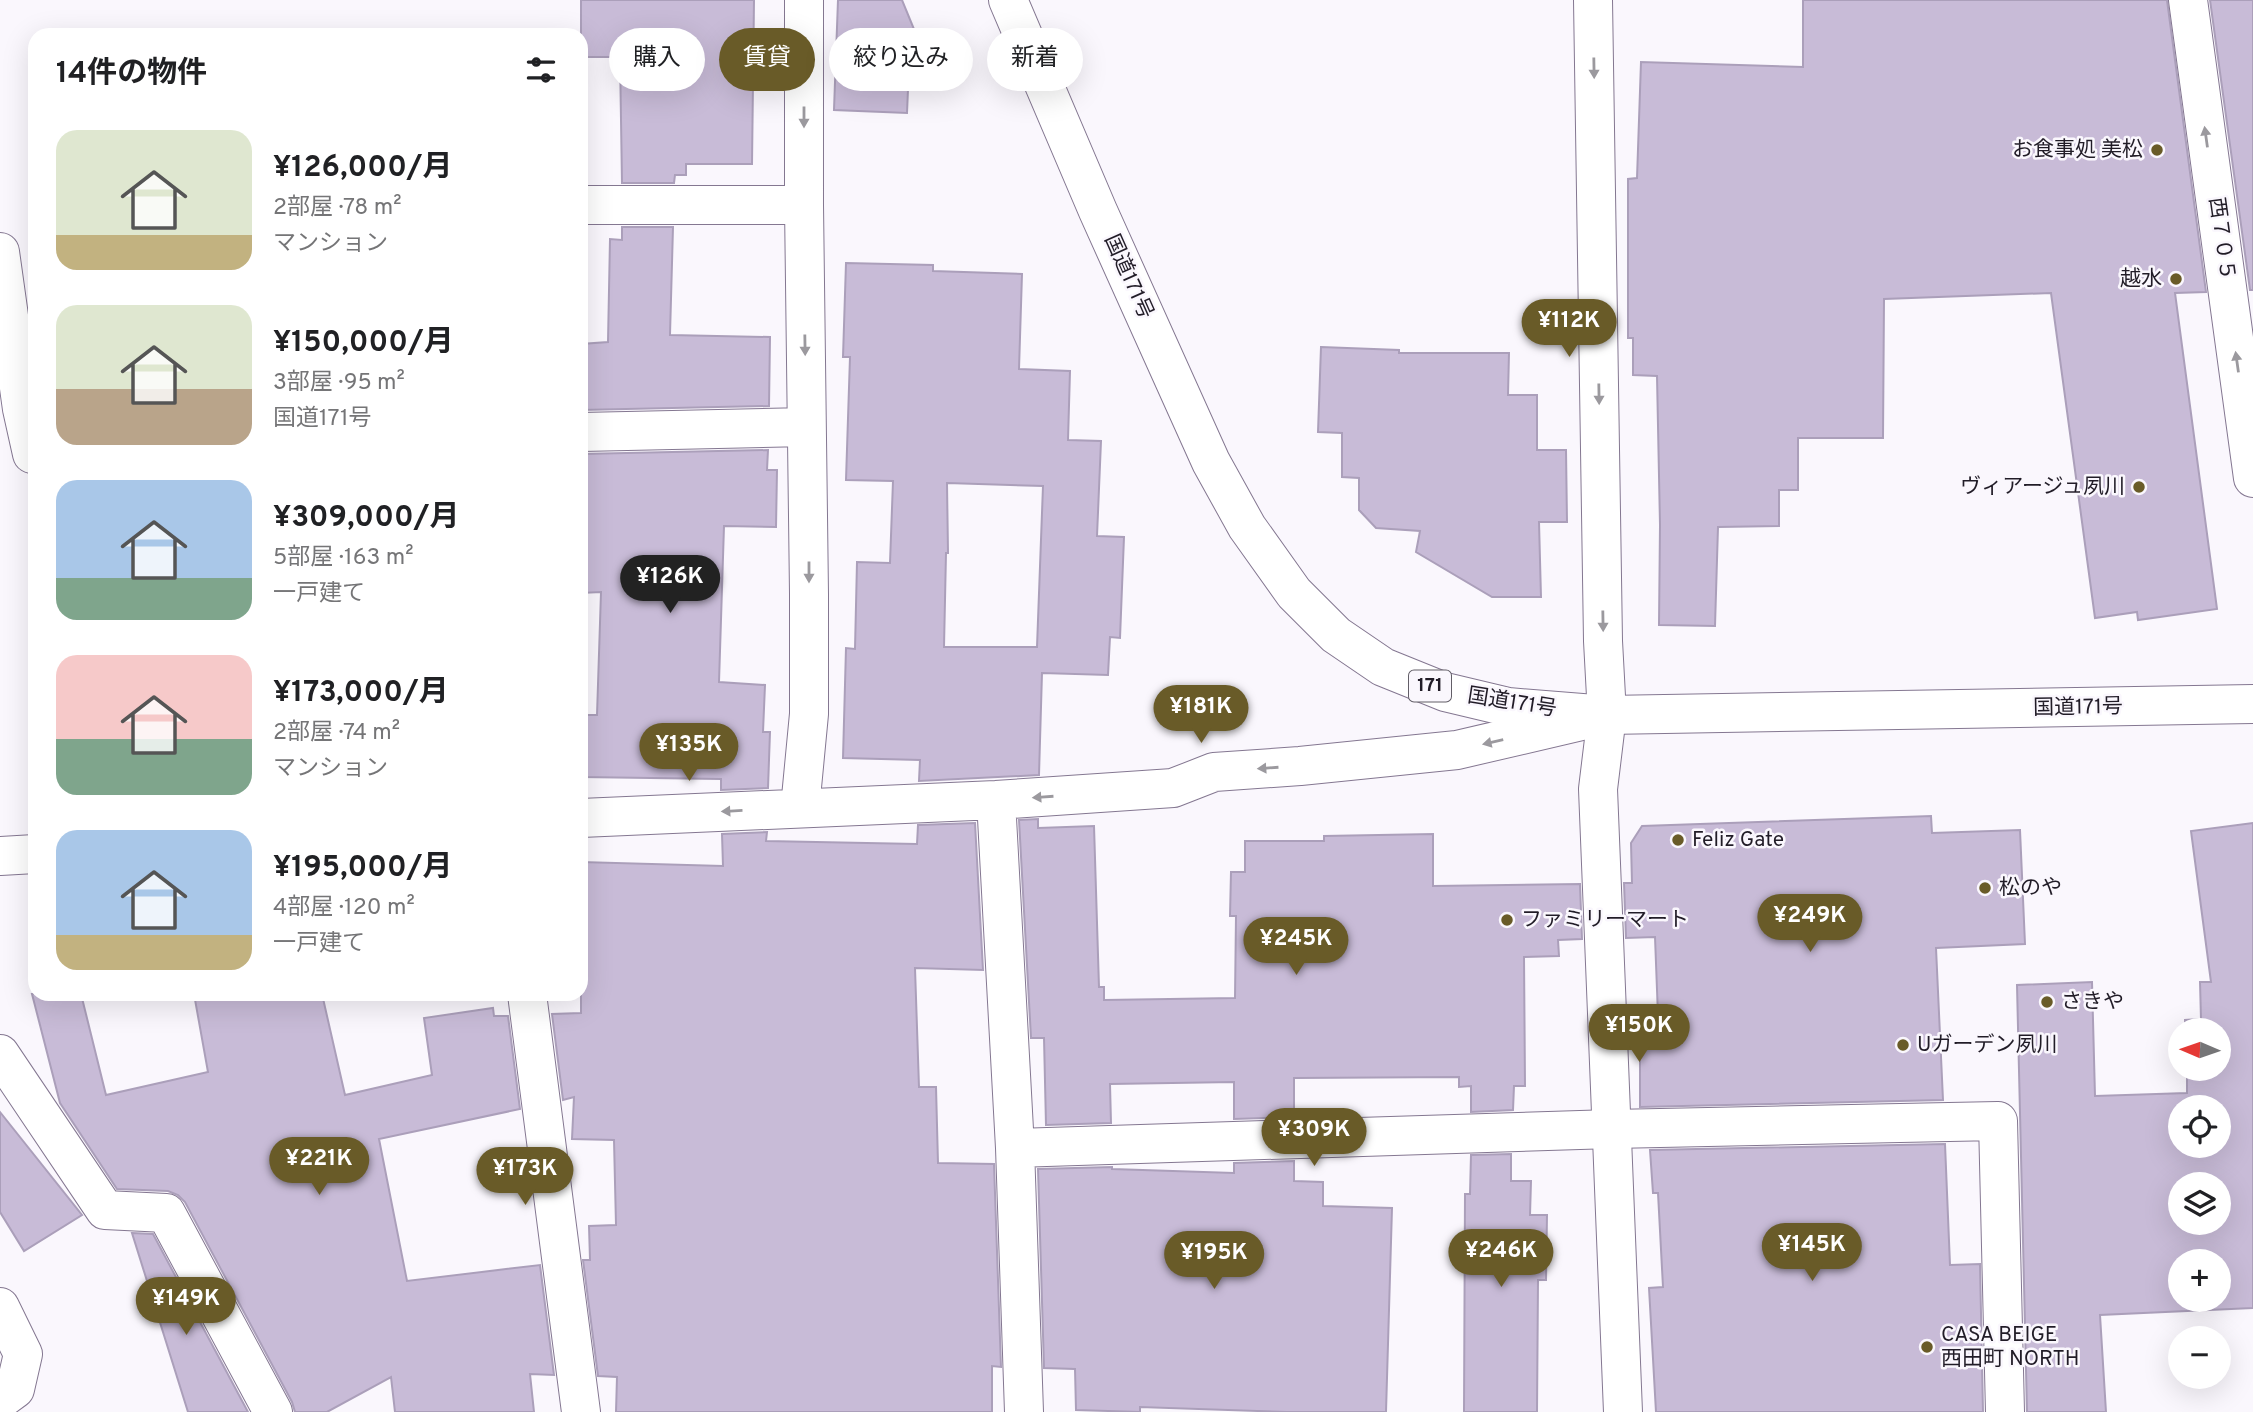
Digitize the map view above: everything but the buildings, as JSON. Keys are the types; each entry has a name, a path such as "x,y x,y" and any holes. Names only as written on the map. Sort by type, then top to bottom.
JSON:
{"main road":[{"path":"800,808 808,714 809,516 806,428 804,0"},
{"name":"国道171号","path":"1008,0 1098,211 1211,462 1247,527 1294,593 1336,635 1383,667 1445,692 1508,707 1607,715 2253,704"},
{"path":"1593,0 1603,641 1607,715 1598,789 1622,1412"},
{"name":"西７０５","path":"2188,0 2253,478"},
{"path":"588,205 804,205"},
{"path":"0,252 28,436"},
{"path":"588,432 806,428"},
{"path":"588,818 996,800 1172,788 1214,772 1457,750 1607,715"},
{"path":"996,800 1015,1148 1024,1412"},
{"path":"0,856 28,854"},
{"path":"528,1001 581,1412"},
{"path":"0,1054 105,1210 166,1213 273,1412"},
{"path":"1015,1148 1612,1129 1998,1121 2005,1412"},
{"path":"0,1307 23,1354 15,1388 0,1400"}],"place":[{"name":"お食事処 美松","path":"2157,150"},
{"name":"越水","path":"2176,279"},
{"name":"ヴィアージュ夙川","path":"2139,487"},
{"name":"Feliz Gate","path":"1678,840"},
{"name":"松のや","path":"1985,888"},
{"name":"ファミリーマート","path":"1507,920"},
{"name":"さきや","path":"2047,1002"},
{"name":"Uガーデン夙川","path":"1903,1045"},
{"name":"CASA BEIGE 西田町 NORTH","path":"1927,1347"}]}
